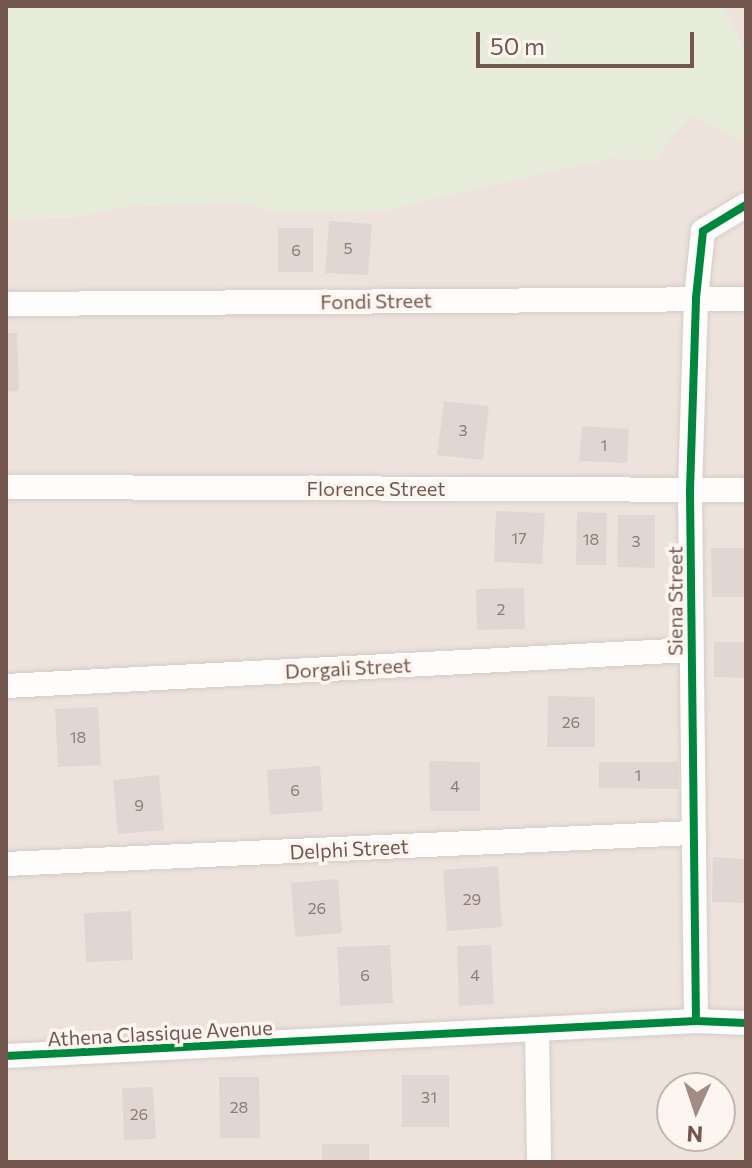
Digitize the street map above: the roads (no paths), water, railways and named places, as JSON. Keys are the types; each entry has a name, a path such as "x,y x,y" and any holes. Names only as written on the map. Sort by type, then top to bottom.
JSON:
{"street":[{"name":"Siena Street","path":"696,1021 691,833 690,490 696,298 703,231 746,205"},
{"name":"Fondi Street","path":"6,304 746,299"},
{"name":"Florence Street","path":"6,487 746,490"},
{"name":"Dorgali Street","path":"6,686 691,650"},
{"name":"Delphi Street","path":"6,864 691,833"},
{"name":"Athena Classique Avenue","path":"6,1056 537,1032 696,1021 746,1023"},
{"path":"537,1032 539,1162"}]}
